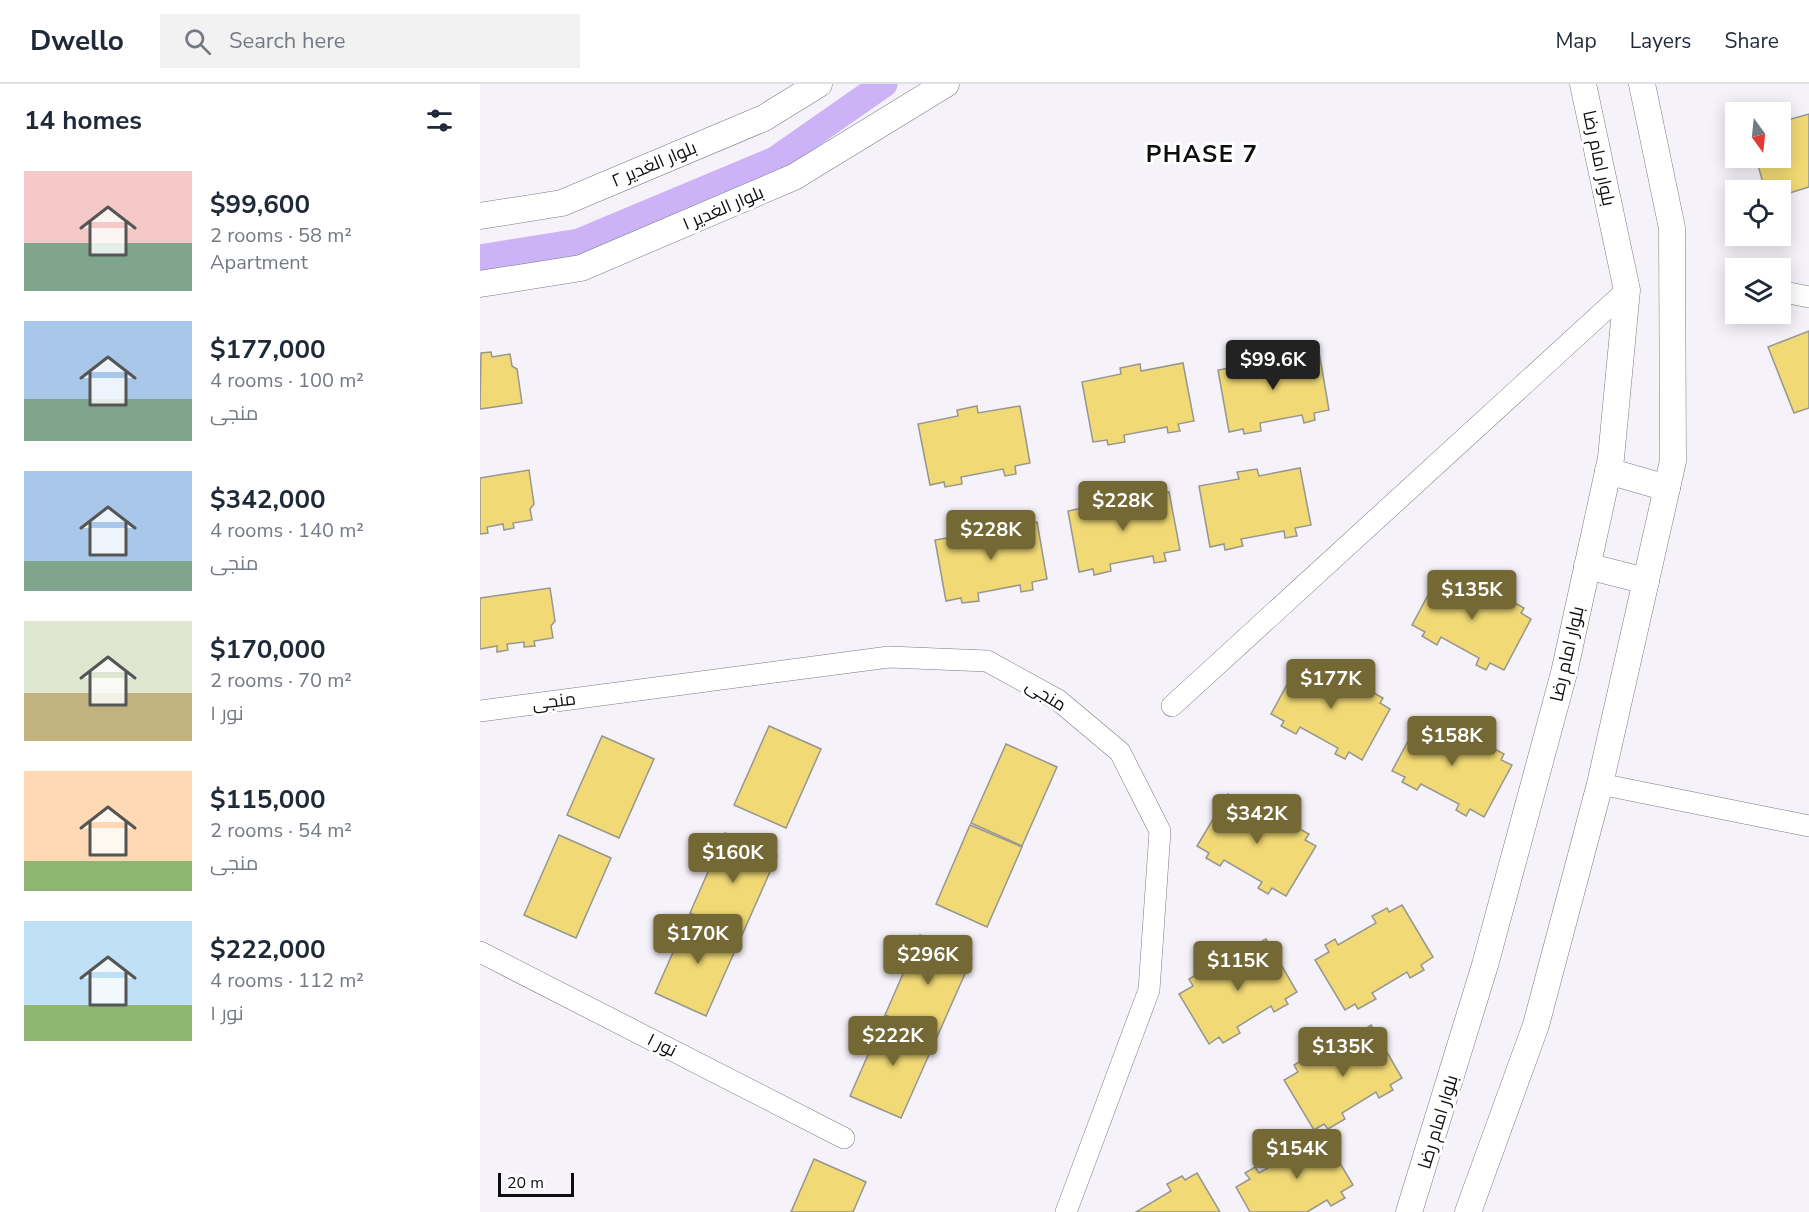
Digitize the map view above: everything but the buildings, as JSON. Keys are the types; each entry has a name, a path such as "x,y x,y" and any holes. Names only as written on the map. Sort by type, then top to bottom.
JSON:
{"street":[{"name":"بلوار الغدیر ۲","path":"480,216 562,203 764,118 819,84"},
{"name":"بلوار الغدیر ۱","path":"480,284 581,268 773,187 794,177 946,84"},
{"name":"بلوار امام رضا","path":"1409,1212 1485,965 1564,673 1612,447 1627,290 1583,84"},
{"path":"1468,1212 1536,1025 1600,784 1672,461 1672,228 1642,84"},
{"path":"1172,706 1627,290"},
{"path":"1791,293 1809,297"},
{"path":"1608,471 1667,488"},
{"path":"1587,566 1646,581"},
{"name":"منجی","path":"480,711 889,657 987,662 1058,700 1120,752 1160,831 1149,990 1066,1212"},
{"path":"1600,784 1809,826"},
{"name":"نور ۱","path":"480,952 844,1138"}],"waterway":[{"path":"480,258 579,242 775,160 884,84"}],"district":[{"name":"PHASE 7","path":"1202,154"}]}
